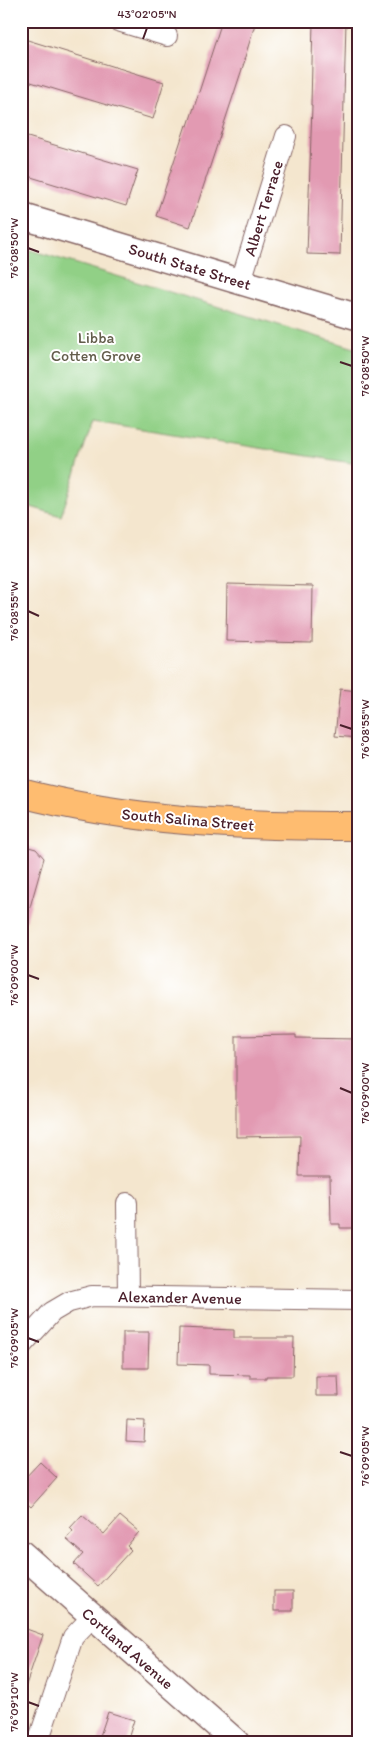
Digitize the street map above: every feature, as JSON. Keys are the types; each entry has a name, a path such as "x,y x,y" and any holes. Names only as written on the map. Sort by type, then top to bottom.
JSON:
{"main road":[{"name":"South Salina Street","path":"21,793 108,812 158,818 286,826 358,826"}],"street":[{"path":"118,21 167,36"},
{"name":"Albert Terrace","path":"240,281 286,136"},
{"name":"South State Street","path":"21,216 358,316"},
{"path":"127,1203 128,1296"},
{"name":"Alexander Avenue","path":"21,1346 52,1312 69,1302 92,1296 358,1300"},
{"name":"Cortland Avenue","path":"21,1553 236,1742"},
{"path":"38,1742 73,1637 93,1616"}],"green space":[{"name":"Libba Cotten Grove","path":"21,247 358,349 358,464 93,421 61,516 21,504"}],"building":[{"path":"222,21 256,21 190,227 156,216"},
{"path":"313,21 346,21 340,255 307,254"},
{"path":"21,38 164,82 153,119 21,79"},
{"path":"21,135 138,170 126,206 21,174"},
{"path":"227,584 313,586 312,643 226,641"},
{"path":"340,689 358,691 358,738 335,736"},
{"path":"21,845 36,849 44,858 26,921 21,920"},
{"path":"296,1035 296,1038 358,1039 358,1228 340,1228 340,1224 331,1224 330,1176 299,1176 300,1136 236,1137 236,1036"},
{"path":"179,1328 234,1330 234,1338 294,1338 293,1376 250,1378 250,1375 209,1374 209,1365 178,1364"},
{"path":"123,1332 149,1332 148,1368 123,1368"},
{"path":"316,1376 338,1376 339,1396 316,1396"},
{"path":"127,1420 145,1421 144,1442 126,1441"},
{"path":"40,1462 57,1478 31,1507 21,1498 21,1482"},
{"path":"82,1515 104,1534 120,1516 139,1532 127,1546 131,1550 98,1586 74,1564 83,1554 66,1539 73,1531 70,1528"},
{"path":"274,1591 293,1591 293,1611 274,1611"},
{"path":"21,1627 43,1635 24,1691 21,1690"},
{"path":"108,1712 134,1720 127,1742 98,1742"}]}
